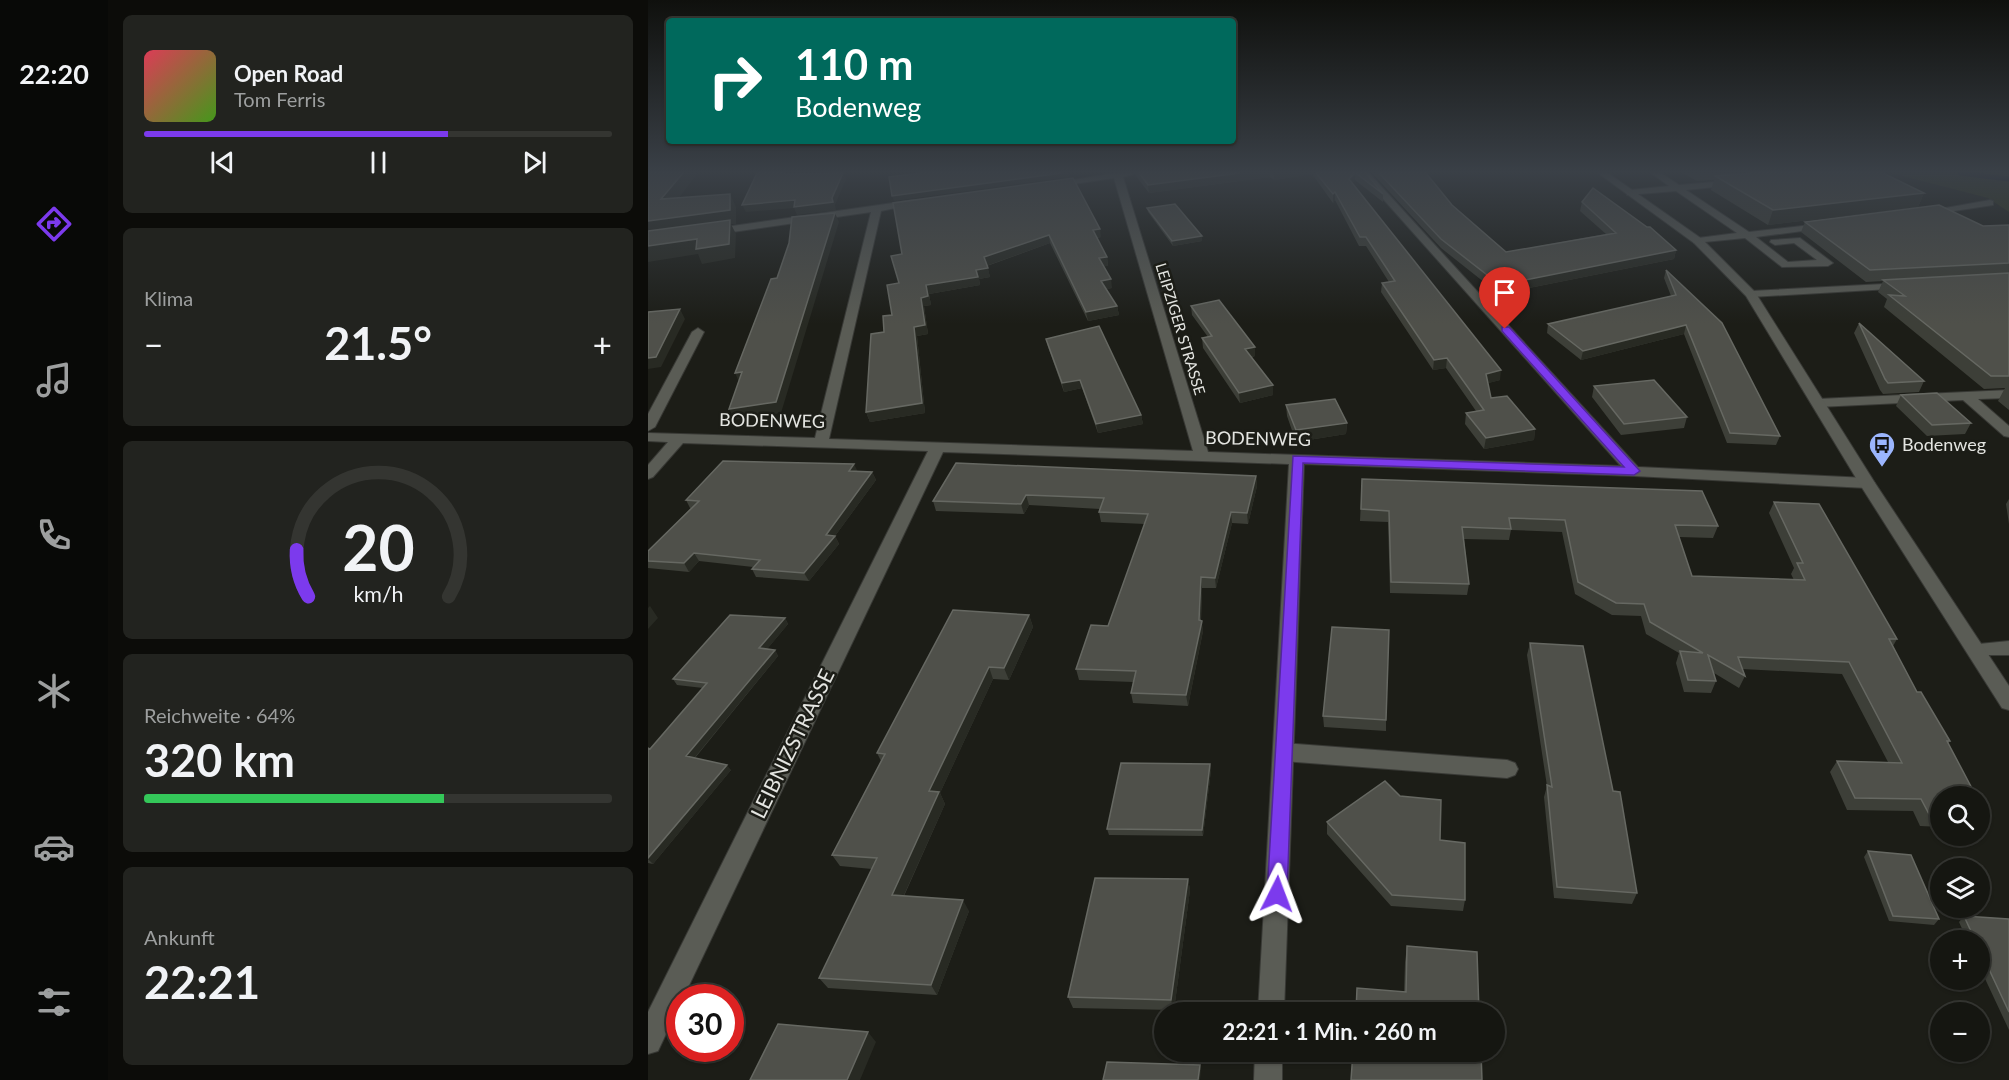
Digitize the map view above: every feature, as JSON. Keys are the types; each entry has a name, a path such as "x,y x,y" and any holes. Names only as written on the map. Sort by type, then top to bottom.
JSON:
{"street":[{"path":"705,233 771,223"},
{"path":"822,442 873,223"},
{"name":"LEIPZIGER STRASSE","path":"1132,223 1202,457"},
{"path":"1410,223 1634,471"},
{"path":"1673,223 1698,241 1751,294 1867,483 2007,695"},
{"path":"1731,223 1786,265 1828,263 1796,240 1759,243"},
{"path":"1698,241 1839,223"},
{"path":"1751,294 1917,285"},
{"path":"648,427 698,332"},
{"path":"1818,403 2009,394"},
{"path":"1966,396 2009,433"},
{"name":"BODENWEG","path":"648,437 1634,471 1867,483"},
{"path":"648,474 678,439"},
{"name":"LEIBNIZSTRASSE","path":"648,1041 937,447"},
{"path":"1271,1002 1297,459"},
{"path":"1976,650 2009,648"},
{"path":"1283,752 1507,768"},
{"path":"1268,1080 1269,1062"}],"building":[{"path":"705,223 730,223 729,244 696,249 697,239 648,246 648,231"},
{"path":"791,223 832,223 776,402 729,409 742,372 735,373 771,279 777,278 789,243"},
{"path":"897,223 1097,223 1100,229 1093,230 1107,257 1099,258 1111,279 1101,281 1117,306 1086,312 1049,235 984,257 988,268 976,270 978,277 926,285 928,296 921,298 925,325 914,327 922,403 866,412 871,334 884,332 883,316 892,315 887,285 899,283 891,256 902,254"},
{"path":"1159,223 1191,223 1202,236 1172,241"},
{"path":"1352,223 1384,223 1501,370 1486,374 1491,398 1507,396 1535,429 1486,438 1466,413 1484,410 1447,358 1434,360 1382,283 1395,281 1366,237 1360,237"},
{"path":"1426,223 1473,223 1506,252 1616,233 1605,223 1642,223 1650,227 1676,250 1500,285 1441,239"},
{"path":"1807,223 2009,225 2009,263 1870,270"},
{"path":"1666,270 1722,323 1780,436 1730,433 1686,325 1583,351 1548,324 1676,295"},
{"path":"2009,273 2009,376 1991,376 1889,295 1905,296 1883,280"},
{"path":"1219,300 1255,347 1245,349 1273,385 1239,393 1202,338 1212,336 1191,306"},
{"path":"680,309 656,357 648,358 648,312"},
{"path":"1859,323 1924,381 1888,383"},
{"path":"1099,326 1141,415 1096,424 1080,380 1062,383 1046,339"},
{"path":"1654,380 1687,417 1624,424 1594,386"},
{"path":"1937,393 1971,423 1932,425 1901,395"},
{"path":"1335,399 1347,423 1296,430 1286,405"},
{"path":"723,461 854,464 849,471 872,472 826,535 835,536 804,573 752,569 760,560 694,553 684,563 648,561 648,551 699,501 686,500"},
{"path":"956,463 1256,476 1247,513 1231,512 1215,578 1201,577 1199,620 1202,621 1186,695 1131,693 1136,671 1076,669 1091,625 1108,626 1148,514 1099,512 1104,498 1026,495 1021,504 933,501"},
{"path":"1362,479 1702,491 1718,526 1675,525 1692,576 1805,580 1797,563 1803,563 1774,502 1819,504 1897,639 1889,639 1917,692 1921,692 1950,741 1947,741 1971,786 1930,786 1930,814 1921,799 1855,798 1837,761 1902,763 1849,662 1738,657 1745,676 1708,655 1716,681 1688,680 1680,651 1703,653 1650,622 1644,604 1616,603 1578,582 1565,520 1509,518 1511,529 1462,527 1469,584 1391,582 1389,511 1361,509"},
{"path":"953,610 1029,615 1004,668 989,667 929,791 939,792 892,895 963,900 931,985 819,978 877,858 832,855 885,754 877,753"},
{"path":"730,615 785,618 759,648 775,650 686,756 727,765 648,858 648,748 650,749 707,683 673,679"},
{"path":"1332,627 1389,630 1386,720 1323,716"},
{"path":"1530,643 1583,646 1613,791 1620,792 1637,893 1557,887 1547,785 1552,787"},
{"path":"1121,763 1210,764 1202,830 1107,829"},
{"path":"1385,781 1400,796 1441,800 1440,840 1465,843 1465,900 1392,895 1327,822"},
{"path":"1868,851 1911,855 1930,898 1930,918 1939,919 1893,916"},
{"path":"1095,878 1188,879 1171,1000 1068,997"},
{"path":"1965,918 2009,919 2009,1012 1990,971 1990,930 1970,930"},
{"path":"1407,946 1477,952 1479,1002 1356,1002 1357,988 1406,992"},
{"path":"778,1024 868,1032 847,1080 750,1080"},
{"path":"1107,1062 1200,1065 1198,1080 1103,1080"},
{"path":"1352,1062 1481,1062 1482,1080 1351,1080"}],"place":[{"name":"Bodenweg","path":"1882,468"}],"route":[{"path":"1277,894 1297,459 1634,471 1505,329"}]}
